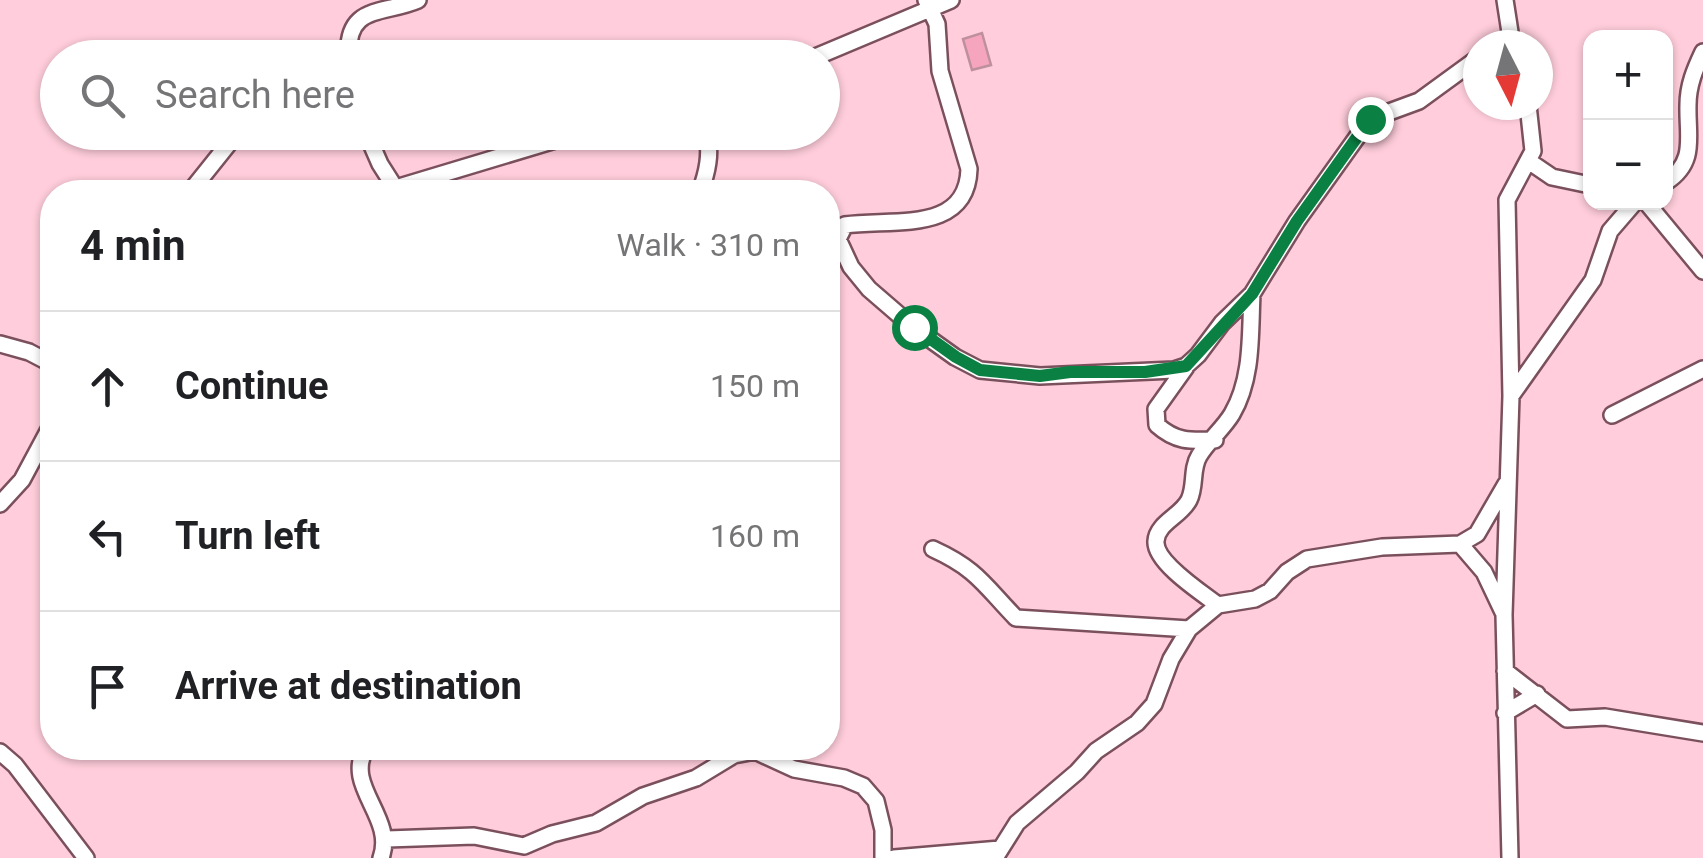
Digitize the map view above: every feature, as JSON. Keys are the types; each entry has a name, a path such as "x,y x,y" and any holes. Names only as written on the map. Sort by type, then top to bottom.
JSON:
{"street":[{"path":"353,40 362,17 418,0"},
{"path":"840,45 930,5 951,0"},
{"path":"1506,0 1507,30"},
{"path":"840,236 845,225 933,218 955,206 968,188 968,169 937,56 938,24 930,5"},
{"path":"1673,176 1683,168 1688,156 1689,91 1703,52"},
{"path":"1215,440 1183,441 1169,436 1157,425 1156,409 1186,366 1252,294 1370,119 1419,101 1463,69"},
{"path":"1510,858 1504,615 1511,396 1508,200 1533,151 1530,120"},
{"path":"200,180 224,150"},
{"path":"374,150 390,180"},
{"path":"421,180 522,150"},
{"path":"704,180 709,150"},
{"path":"1530,162 1552,177 1583,184"},
{"path":"1511,396 1593,280 1610,232 1628,210"},
{"path":"1653,210 1703,270"},
{"path":"840,244 869,289 914,327 980,370 1040,376 1145,372 1186,366"},
{"path":"1218,605 1174,570 1158,552 1155,542 1161,528 1188,504 1200,453 1215,440 1234,411 1246,381 1252,294"},
{"path":"0,344 40,359"},
{"path":"1612,415 1703,369"},
{"path":"0,504 22,480 40,446"},
{"path":"894,858 998,853 1017,822 1044,796 1136,723 1154,704 1171,660 1189,629 1218,605 1255,599 1307,559 1334,552 1460,544 1477,534 1506,484"},
{"path":"1460,544 1484,572 1504,615"},
{"path":"934,549 962,562 1016,618 1189,629"},
{"path":"1505,670 1567,719 1605,717 1703,733"},
{"path":"1505,712 1537,694"},
{"path":"0,752 15,765 86,858"},
{"path":"362,760 362,786 387,839 381,858"},
{"path":"387,839 474,836 524,846 596,823 643,796 696,778 727,760"},
{"path":"773,760 863,786 876,802 883,830 882,858"}],"building":[{"path":"982,33 991,65 972,70 963,39"}],"route":[{"path":"914,327 980,370 1040,376 1145,372 1186,366 1252,294 1297,221 1370,119"}]}
